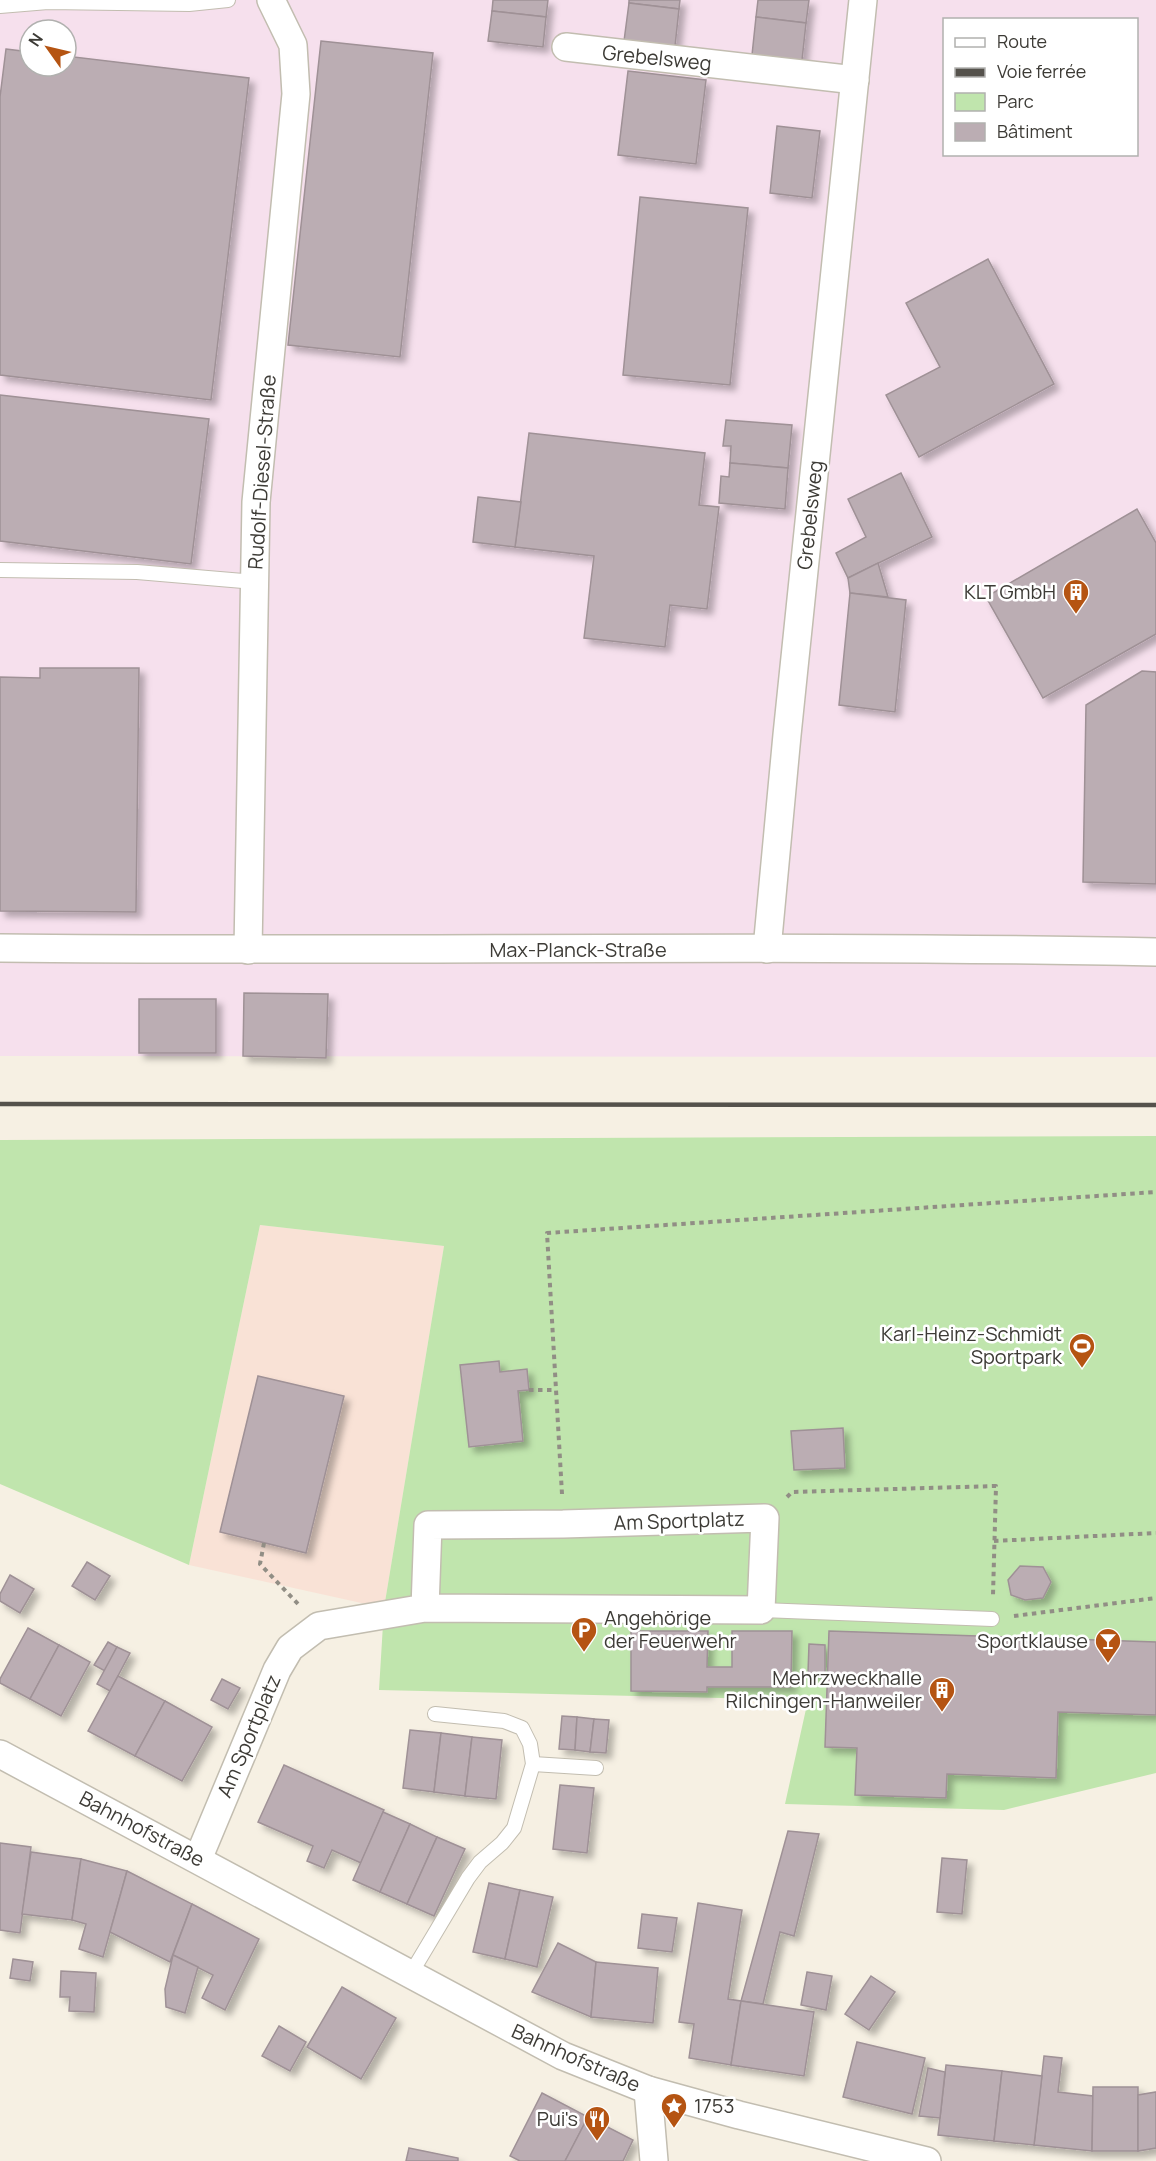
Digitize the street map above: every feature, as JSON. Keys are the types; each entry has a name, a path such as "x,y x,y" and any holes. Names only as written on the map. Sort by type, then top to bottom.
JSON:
{"street":[{"name":"Rudolf-Diesel-Straße","path":"248,950 256,502 296,93 293,45 271,0"},
{"name":"Grebelsweg","path":"767,949 863,0"},
{"name":"Grebelsweg","path":"566,47 855,80"},
{"name":"Max-Planck-Straße","path":"0,948 1156,952"},
{"name":"Am Sportplatz","path":"198,1859 277,1670 290,1648 319,1626 425,1608 761,1610 765,1518 428,1526 425,1608"},
{"name":"Bahnhofstraße","path":"0,1754 563,2056 648,2090 927,2161"},
{"path":"648,2090 654,2161"}],"lane":[{"path":"0,6 48,2 189,4 228,0"},
{"path":"0,570 136,572 255,582"},
{"path":"761,1610 992,1619"},
{"path":"410,1975 468,1878 480,1862 502,1843 514,1827 533,1764 530,1744 522,1728 504,1721 435,1714"},
{"path":"533,1764 596,1768"}],"path":[{"path":"563,1524 547,1233 1156,1192"},
{"path":"529,1390 556,1390"},
{"path":"765,1518 792,1492 996,1486 992,1619 1156,1598"},
{"path":"994,1541 1156,1533"},
{"path":"264,1543 260,1564 319,1626"}],"shaded area":[{"path":"0,0 1156,0 1156,1057 0,1056"},
{"path":"260,1225 444,1246 384,1608 189,1565"}],"green space":[{"path":"1156,1136 1156,1773 1004,1810 785,1804 808,1700 379,1690 384,1608 444,1246 260,1225 189,1565 0,1484 0,1140"}],"building":[{"path":"493,0 548,0 546,17 492,11"},
{"path":"629,0 680,0 679,9 629,3"},
{"path":"758,0 809,0 806,23 756,17"},
{"path":"629,3 679,9 675,46 624,41"},
{"path":"492,11 546,17 543,47 488,41"},
{"path":"756,17 806,23 802,60 752,55"},
{"path":"321,41 433,53 400,357 288,345"},
{"path":"6,49 18,50 18,78 78,78 78,57 249,78 211,400 0,375 0,97"},
{"path":"628,71 706,80 696,164 618,155"},
{"path":"777,126 820,131 812,198 770,193"},
{"path":"640,197 748,208 730,385 623,375"},
{"path":"988,259 1054,384 919,457 886,395 940,367 906,303"},
{"path":"0,395 209,419 191,564 0,541"},
{"path":"726,420 792,425 788,468 730,463 731,446 723,446"},
{"path":"529,433 705,453 699,505 719,507 707,609 670,605 665,647 584,638 594,556 515,547"},
{"path":"730,463 788,468 785,509 719,503 721,476 729,477"},
{"path":"901,473 932,537 848,578 836,553 866,537 848,499"},
{"path":"478,497 521,502 515,547 473,542"},
{"name":"KLT GmbH","path":"1137,509 1156,543 1156,634 1043,698 986,597"},
{"path":"878,563 888,597 850,593 848,578"},
{"path":"850,593 906,600 895,712 839,705"},
{"path":"40,668 139,668 136,912 0,911 0,677 40,678"},
{"path":"1142,671 1156,672 1156,884 1083,882 1086,705"},
{"path":"244,993 328,994 326,1058 243,1056"},
{"path":"139,999 216,999 216,1053 139,1053"},
{"path":"499,1361 500,1372 527,1369 529,1390 518,1391 523,1441 469,1447 460,1365"},
{"path":"258,1376 344,1396 306,1553 220,1532"},
{"path":"843,1428 845,1468 794,1470 791,1431"},
{"path":"87,1562 110,1576 95,1600 72,1586"},
{"path":"1020,1566 1043,1567 1051,1582 1043,1598 1025,1600 1011,1595 1008,1580"},
{"path":"10,1575 34,1589 20,1613 0,1601 0,1594"},
{"path":"28,1628 59,1645 30,1699 0,1683 0,1679"},
{"path":"631,1631 708,1631 707,1667 732,1667 732,1631 792,1631 791,1687 707,1687 707,1692 631,1691"},
{"name":"Mehrzweckhalle Rilchingen-Hanweiler","path":"829,1631 1156,1642 1156,1715 1058,1712 1056,1778 947,1774 946,1798 855,1795 857,1748 825,1747"},
{"path":"108,1642 117,1647 105,1671 94,1665"},
{"path":"809,1644 825,1645 825,1674 808,1673"},
{"path":"59,1645 90,1662 61,1716 30,1699"},
{"path":"117,1647 130,1653 110,1691 97,1684"},
{"path":"118,1676 165,1701 135,1756 88,1731"},
{"path":"222,1679 240,1688 228,1709 211,1700"},
{"path":"165,1701 212,1727 182,1781 135,1756"},
{"path":"562,1716 577,1717 575,1750 559,1749"},
{"path":"577,1717 594,1719 590,1752 575,1750"},
{"path":"594,1719 609,1720 606,1753 590,1752"},
{"path":"410,1730 441,1733 434,1792 403,1788"},
{"path":"441,1733 472,1737 465,1796 434,1792"},
{"path":"472,1737 502,1740 496,1799 465,1796"},
{"path":"284,1765 384,1810 361,1863 332,1850 324,1868 307,1861 313,1846 258,1822"},
{"path":"560,1785 594,1788 587,1853 553,1849"},
{"path":"383,1812 410,1824 380,1892 353,1880"},
{"path":"410,1824 437,1837 407,1904 380,1892"},
{"path":"788,1831 819,1834 794,1936 780,1932 763,2004 741,2001"},
{"path":"437,1837 465,1849 434,1916 407,1904"},
{"path":"0,1843 31,1847 20,1933 0,1930"},
{"path":"31,1852 81,1859 72,1920 22,1914"},
{"path":"942,1858 967,1860 962,1914 937,1912"},
{"path":"81,1859 127,1871 103,1957 79,1949 86,1924 72,1920"},
{"path":"127,1871 192,1904 170,1962 110,1932"},
{"path":"489,1883 520,1890 505,1959 473,1952"},
{"path":"520,1890 553,1897 537,1967 505,1959"},
{"path":"698,1903 742,1910 728,1999 741,2001 731,2065 689,2058 694,2024 679,2022"},
{"path":"192,1904 259,1939 225,2010 202,1998 213,1975 173,1955"},
{"path":"642,1914 677,1918 672,1952 638,1948"},
{"path":"558,1943 596,1962 591,2017 532,1992"},
{"path":"173,1955 198,1967 185,2013 166,2007 165,1989"},
{"path":"13,1959 33,1962 30,1981 10,1978"},
{"path":"596,1962 658,1968 653,2023 591,2017"},
{"path":"61,1971 96,1973 94,2012 69,2011 70,1997 60,1997"},
{"path":"807,1972 832,1976 826,2010 801,2005"},
{"path":"871,1976 895,1992 869,2030 845,2014"},
{"path":"342,1987 396,2018 361,2079 307,2047"},
{"path":"741,2001 814,2012 804,2076 731,2065"},
{"path":"279,2026 306,2042 290,2071 262,2056"},
{"path":"857,2042 925,2058 912,2114 843,2097"},
{"path":"1044,2056 1062,2058 1058,2092 1093,2096 1092,2151 1034,2145"},
{"path":"946,2065 1002,2071 994,2141 938,2135"},
{"path":"928,2068 945,2072 940,2118 919,2116"},
{"path":"1002,2071 1042,2076 1034,2145 994,2141"},
{"path":"1093,2087 1138,2087 1138,2151 1092,2151"},
{"path":"1156,2092 1156,2148 1138,2151 1138,2095"},
{"path":"542,2093 588,2117 565,2161 520,2161 510,2156"},
{"path":"588,2117 633,2140 623,2161 565,2161"},
{"path":"409,2148 458,2158 458,2161 406,2161"}],"railway":[{"path":"0,1104 1156,1105"}],"place":[{"name":"KLT GmbH","path":"1076,615"},
{"name":"Karl-Heinz-Schmidt Sportpark","path":"1082,1369"},
{"name":"Angehörige der Feuerwehr","path":"584,1653"},
{"name":"Sportklause","path":"1108,1664"},
{"name":"Mehrzweckhalle Rilchingen-Hanweiler","path":"942,1713"},
{"name":"1753","path":"674,2129"},
{"name":"Pui's","path":"597,2142"}]}
